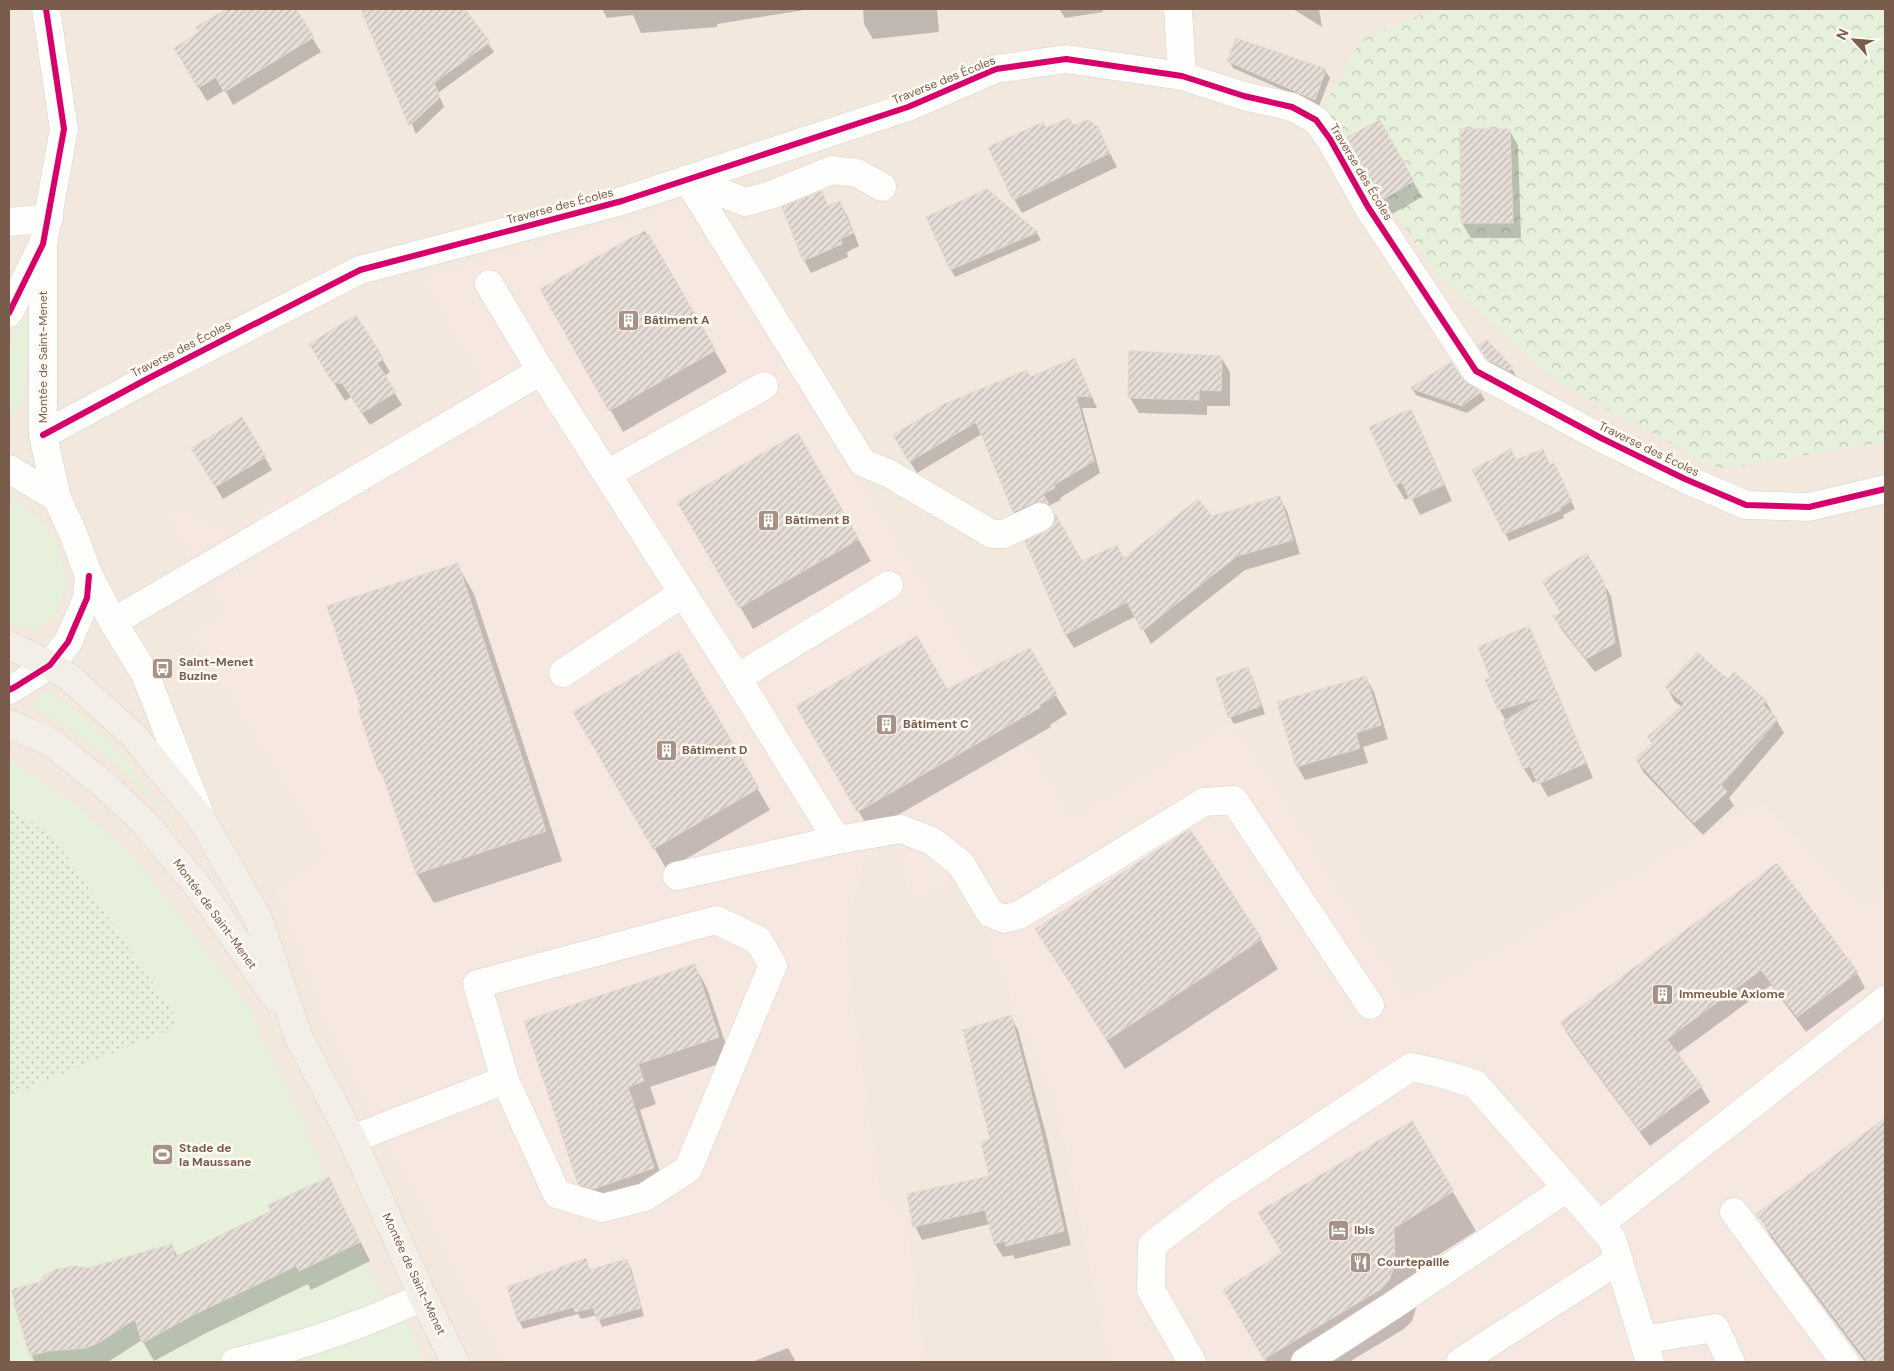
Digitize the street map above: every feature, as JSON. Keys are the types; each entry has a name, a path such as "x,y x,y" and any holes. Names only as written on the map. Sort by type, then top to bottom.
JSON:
{"main road":[{"name":"Montée de Saint-Menet","path":"9,644 50,665 70,678 134,736 202,820 258,918 299,1038 352,1139 423,1297 455,1362"},
{"name":"Montée de Saint-Menet","path":"9,724 49,741 102,783 143,821 200,889 294,1024"}],"street":[{"path":"9,313 46,231 64,129 46,9"},
{"path":"1178,9 1182,76"},
{"name":"Traverse des Écoles","path":"42,435 148,378 360,270 622,201 908,107 996,69 1066,59 1182,76 1244,96 1292,107 1316,120 1330,139 1368,207 1476,371 1601,438 1684,479 1746,504 1809,507 1885,489"},
{"path":"687,180 745,202 768,196 832,170 857,173 882,187"},
{"path":"687,180 863,463 888,473 992,534 1004,534 1040,517"},
{"path":"9,222 46,231"},
{"name":"Montée de Saint-Menet","path":"46,231 42,435 57,498 89,576 113,622 145,674 202,820"},
{"path":"489,284 541,371 737,678 837,840"},
{"path":"113,622 541,371"},
{"path":"607,474 764,386"},
{"path":"9,469 57,498"},
{"name":"Montée de Saint-Menet","path":"9,690 50,665 68,642 87,598 89,576"},
{"path":"737,678 889,585"},
{"path":"564,673 683,593"},
{"path":"677,876 837,840 901,829 932,841 961,864 990,913 1004,919 1019,915 1204,802 1234,800 1370,1005"},
{"path":"716,920 758,940 773,965 688,1169 645,1197 602,1208 557,1194 505,1080 477,984 716,920"},
{"path":"1599,1225 1885,1000"},
{"path":"1192,1362 1151,1290 1152,1245 1222,1192 1411,1067 1475,1084 1612,1239 1647,1351 1715,1328 1731,1362"},
{"path":"352,1139 505,1080"},
{"path":"1305,1362 1567,1188"},
{"path":"1734,1212 1845,1362"},
{"path":"1460,1362 1619,1260"},
{"path":"235,1362 279,1352 375,1319 423,1297"}],"shaded area":[{"path":"9,9 1885,9 1885,1362 9,1362"},
{"path":"683,203 1073,817 1227,724 1262,765 1408,999 1761,801 1862,907 1885,892 1885,1362 1110,1362 1058,1112 962,880 911,903 898,849 864,858 846,937 850,984 881,1200 892,1196 895,1215 906,1215 924,1362 503,1362 361,1095 317,1002 277,889 327,854 191,634 225,611 158,501 227,529 482,382 420,277"}],"green space":[{"path":"1436,9 1862,9 1885,11 1885,442 1719,469 1557,382 1435,271 1323,108 1362,38"},
{"path":"23,318 30,322 25,384 21,406 9,417 9,345"},
{"path":"9,496 35,514 55,538 67,584 54,617 37,631 9,623"},
{"path":"49,690 88,719 126,761 166,812 164,814 117,765 75,732 29,704"},
{"name":"Stade de la Maussane","path":"9,758 74,803 132,856 184,921 251,1011 384,1299 397,1300 426,1362 9,1362"},
{"path":"9,806 56,840 181,1025 9,1096"}],"building":[{"path":"227,9 296,9 314,37 224,92 216,77 198,88 174,48 199,32 196,27"},
{"path":"361,9 465,9 490,42 434,83 440,97 409,126"},
{"path":"1236,38 1326,69 1315,100 1227,61"},
{"path":"1069,118 1073,125 1088,120 1098,127 1110,153 1013,200 988,147 1043,122 1046,128"},
{"path":"1380,120 1414,181 1382,200 1347,137"},
{"path":"1460,129 1510,129 1513,223 1461,223"},
{"path":"987,189 1038,232 950,270 926,217"},
{"path":"822,191 828,206 840,201 853,233 840,239 842,244 803,261 782,207"},
{"name":"Bâtiment A","path":"636,235 649,235 716,350 609,411 540,289"},
{"path":"356,315 384,359 377,363 396,392 362,413 342,383 333,383 309,344"},
{"path":"1487,340 1513,368 1509,371 1487,359 1478,346"},
{"path":"1129,351 1222,356 1221,391 1199,390 1199,400 1128,398"},
{"path":"1075,358 1092,397 1076,396 1094,461 1054,485 1055,488 1043,494 1049,504 1042,502 1034,503 1013,512 976,422 909,462 893,435 944,404 1027,370 1030,377"},
{"path":"1451,362 1463,380 1481,392 1462,406 1410,388"},
{"path":"1411,409 1444,485 1410,500 1402,482 1395,485 1369,427"},
{"path":"242,417 266,457 215,487 191,448"},
{"name":"Bâtiment B","path":"798,433 859,539 739,608 677,502"},
{"path":"1511,449 1516,460 1543,449 1550,465 1554,463 1572,501 1560,507 1561,510 1504,534 1472,470"},
{"path":"1280,496 1293,540 1237,556 1142,631 1127,602 1065,635 1025,541 1047,531 1053,526 1055,514 1082,561 1117,545 1124,558 1198,499 1212,516"},
{"path":"1587,553 1604,582 1615,643 1586,659 1553,616 1561,613 1542,581"},
{"path":"458,563 546,831 416,874 381,770 378,771 358,709 361,708 327,606"},
{"path":"1529,626 1586,763 1538,784 1530,766 1523,769 1503,722 1544,697 1498,710 1485,680 1490,678 1478,647"},
{"name":"Bâtiment C","path":"917,636 947,689 1030,648 1057,694 1039,705 1041,707 857,812 796,706"},
{"name":"Bâtiment D","path":"679,651 759,788 653,849 573,712"},
{"path":"1697,652 1728,679 1734,672 1767,701 1763,705 1778,719 1721,785 1727,792 1694,823 1635,759 1652,743 1647,737 1684,704 1665,687"},
{"path":"1248,667 1261,706 1228,718 1216,678"},
{"path":"1366,676 1381,725 1356,733 1360,748 1296,767 1277,702"},
{"path":"1190,829 1262,939 1107,1040 1035,929"},
{"name":"Immeuble Axiome","path":"1777,863 1858,972 1797,1017 1761,970 1667,1039 1702,1086 1640,1131 1560,1022"},
{"path":"695,964 719,1037 638,1064 644,1081 628,1087 654,1168 593,1189 578,1184 524,1021"},
{"path":"1011,1015 1064,1231 1006,1246 1005,1241 994,1244 985,1210 913,1227 907,1194 989,1176 981,1142 990,1139 963,1030"},
{"path":"1885,1118 1885,1362 1868,1362 1756,1214"},
{"path":"1412,1121 1454,1191 1394,1228 1395,1264 1389,1280 1381,1289 1264,1359 1223,1290 1282,1253 1258,1212"},
{"path":"329,1177 360,1242 299,1271 296,1266 195,1314 142,1343 135,1319 100,1342 86,1348 48,1351 30,1356 14,1303 14,1289 40,1282 44,1276 57,1269 75,1266 89,1268 172,1244 175,1257 271,1211 268,1205"},
{"path":"586,1258 589,1270 627,1259 641,1308 597,1320 593,1308 575,1312 574,1307 518,1322 507,1287"}],"cycle path":[{"path":"9,313 43,244 64,129 46,9"},
{"path":"43,435 149,378 360,270 622,201 908,107 996,69 1066,59 1182,76 1244,96 1292,107 1316,120 1330,139 1368,207 1476,371 1601,438 1685,479 1746,505 1809,507 1885,489"},
{"path":"9,690 50,665 68,642 87,598 89,576"}],"place":[{"name":"Bâtiment A","path":"628,320"},
{"name":"Bâtiment B","path":"769,520"},
{"name":"Saint-Menet Buzine","path":"163,669"},
{"name":"Bâtiment C","path":"887,724"},
{"name":"Bâtiment D","path":"666,750"},
{"name":"Immeuble Axiome","path":"1663,994"},
{"name":"Stade de la Maussane","path":"163,1155"},
{"name":"Ibis","path":"1338,1230"},
{"name":"Courtepaille","path":"1361,1262"}]}
